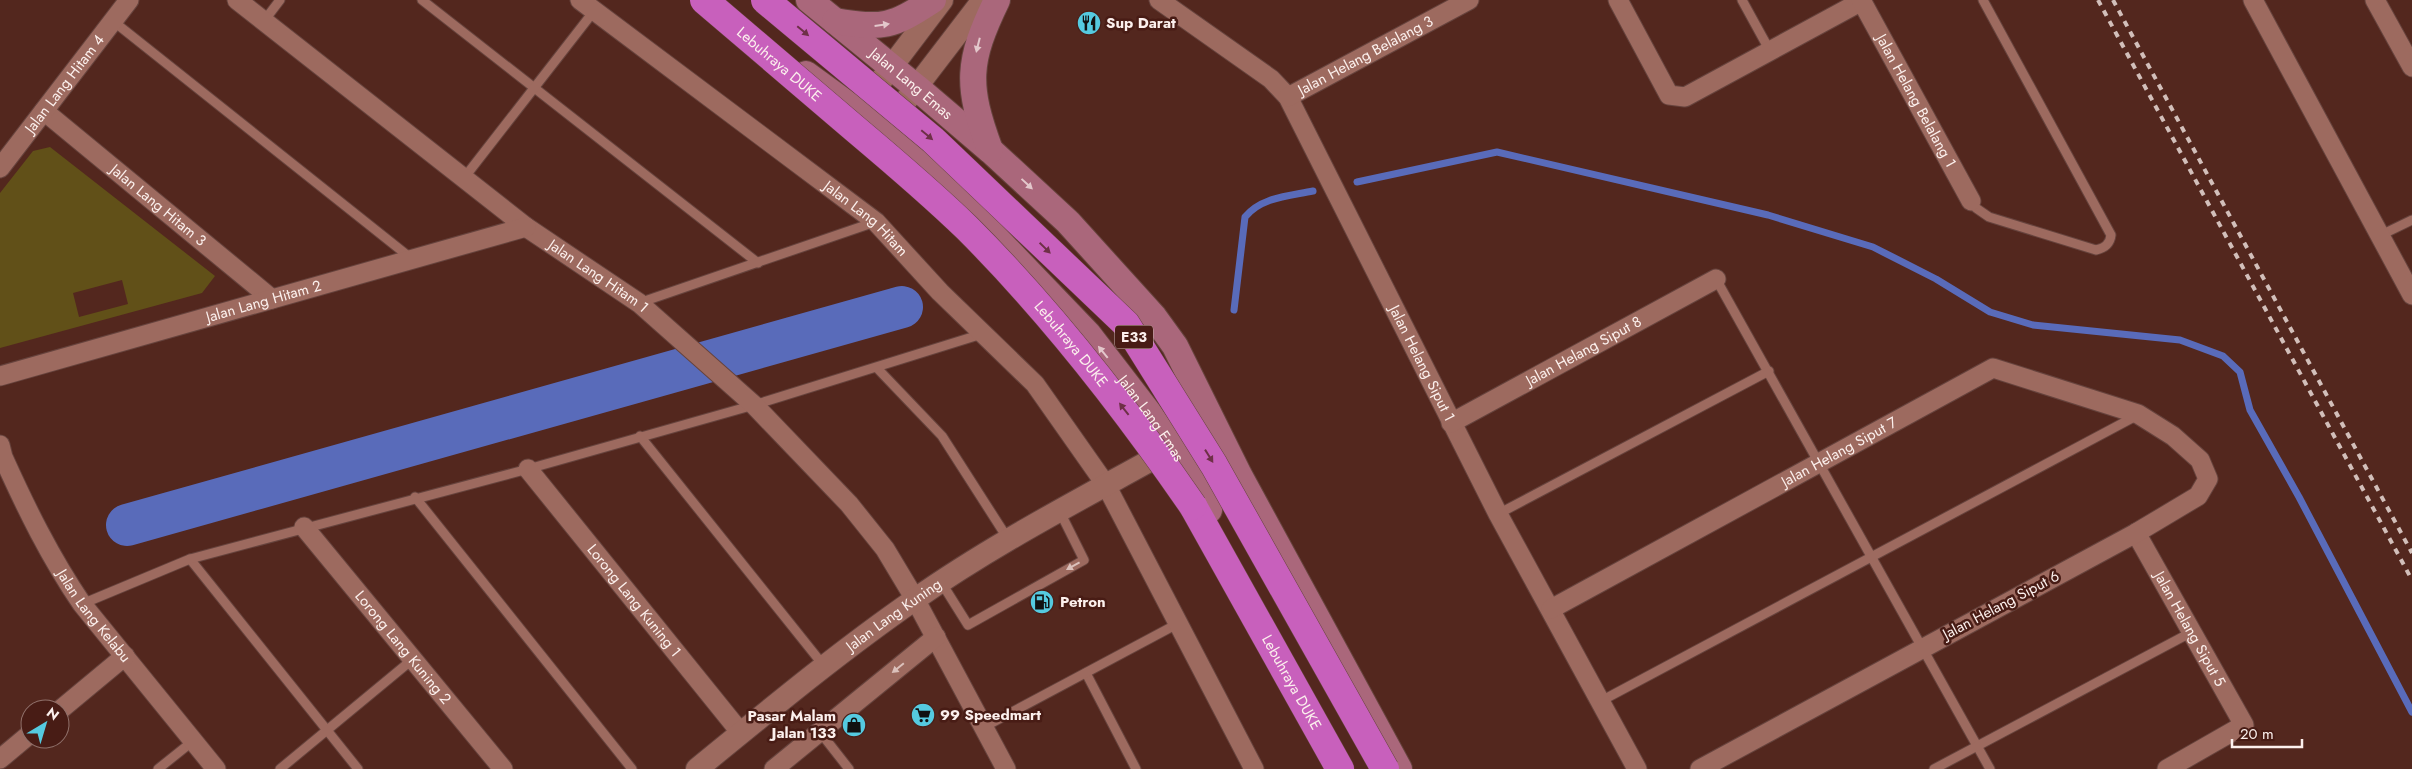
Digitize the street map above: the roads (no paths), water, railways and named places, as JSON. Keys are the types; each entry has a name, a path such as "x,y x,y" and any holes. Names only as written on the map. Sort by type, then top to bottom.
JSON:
{"highway":[{"name":"Lebuhraya DUKE","path":"705,0 895,163 966,227 1032,296 1086,360 1143,434 1193,506 1340,769"},
{"name":"E33","path":"765,0 933,140 1126,324 1214,465 1385,769"}],"main road":[{"name":"Jalan Lang Emas","path":"705,0 883,130 972,213 1088,334 1122,376 1173,448 1287,646 1352,769"},
{"name":"Jalan Lang Emas","path":"809,0 991,151 1068,222 1108,269 1154,318 1175,346 1239,475 1399,769"},
{"path":"834,21 871,27 888,25 906,18 933,0"},
{"path":"991,151 978,118 972,70 982,31 996,0"},
{"path":"1108,269 1187,400 1192,424 1185,436 1173,448"}],"street":[{"name":"Jalan Lang Hitam 4","path":"0,168 129,0"},
{"name":"Jalan Lang Hitam 1","path":"237,0 526,227 639,303 748,400 868,526 885,549 915,599 1006,769"},
{"path":"858,110 942,0"},
{"path":"883,130 983,0"},
{"name":"Jalan Helang Siput 1","path":"1159,0 1271,79 1288,97 1498,514 1637,769"},
{"name":"Jalan Helang Belalang 3","path":"1288,97 1469,0"},
{"path":"1618,0 1669,95 1686,97 1862,0"},
{"name":"Jalan Helang Belalang 1","path":"1862,0 1971,201"},
{"path":"2253,0 2412,295"},
{"path":"2375,0 2412,67"},
{"name":"Jalan Lang Hitam","path":"587,6 876,222 940,292 1035,384 1106,485"},
{"name":"Jalan Lang Hitam 3","path":"44,111 272,299"},
{"name":"Jalan Lang Hitam 2","path":"0,376 526,227"},
{"name":"Jalan Helang Siput 8","path":"1451,423 1716,279"},
{"name":"Jalan Helang Siput 7","path":"1551,609 1994,368 2138,414"},
{"name":"Jalan Helang Siput 6","path":"1700,769 2136,533 2198,496 2208,478 2200,460 2173,436 2138,414"},
{"name":"Jalan Lang Kelabu","path":"0,445 3,457 34,525 82,604 216,769"},
{"name":"Jalan Lang Kuning","path":"697,769 824,666 915,599 1009,541 1173,448"},
{"name":"Lorong Lang Kuning 1","path":"528,469 741,733"},
{"path":"1106,485 1254,769"},
{"name":"Lorong Lang Kuning 2","path":"304,527 503,769"},
{"name":"Jalan Helang Siput 5","path":"2136,533 2190,633 2244,725 2174,767"},
{"path":"774,769 936,638"},
{"path":"70,702 125,656"},
{"path":"0,759 20,742"}],"lane":[{"path":"264,21 280,0"},
{"path":"422,0 758,263"},
{"path":"1742,0 1770,51"},
{"path":"1971,201 1976,208 1989,217 2096,250 2102,248 2110,240 2111,234 1983,0"},
{"path":"464,178 534,88 587,6"},
{"path":"113,21 413,259"},
{"path":"2379,236 2412,220"},
{"path":"639,303 876,222"},
{"path":"1716,279 1769,371 1869,556 1923,647 1990,769"},
{"path":"82,604 190,559 415,497 528,469 640,436 748,400 877,368 982,334"},
{"path":"877,368 942,436 1009,541"},
{"path":"1498,514 1769,371"},
{"path":"1601,702 1869,556 2138,414"},
{"path":"640,436 824,666"},
{"path":"415,497 632,769"},
{"path":"942,582 968,625 1084,560 1060,512"},
{"path":"190,559 358,769"},
{"path":"984,727 1179,623"},
{"path":"1934,769 2190,633"},
{"path":"280,769 413,660"},
{"path":"1086,673 1136,769"},
{"path":"820,732 849,769"},
{"path":"158,769 193,740"}],"waterway":[{"path":"1357,182 1497,152 1768,215 1873,247 1936,279 1990,312 2033,325 2180,340 2223,356 2240,372 2250,410 2299,497 2412,712"},
{"path":"1234,310 1245,217 1252,210 1267,201 1313,191"},
{"path":"127,525 902,307"}],"railway":[{"path":"2098,0 2412,580"},
{"path":"2113,0 2412,553"}],"place":[{"name":"Sup Darat","path":"1089,23"},
{"name":"Petron","path":"1042,602"},
{"name":"99 Speedmart","path":"923,715"},
{"name":"Pasar Malam Jalan 133","path":"854,725"}]}
